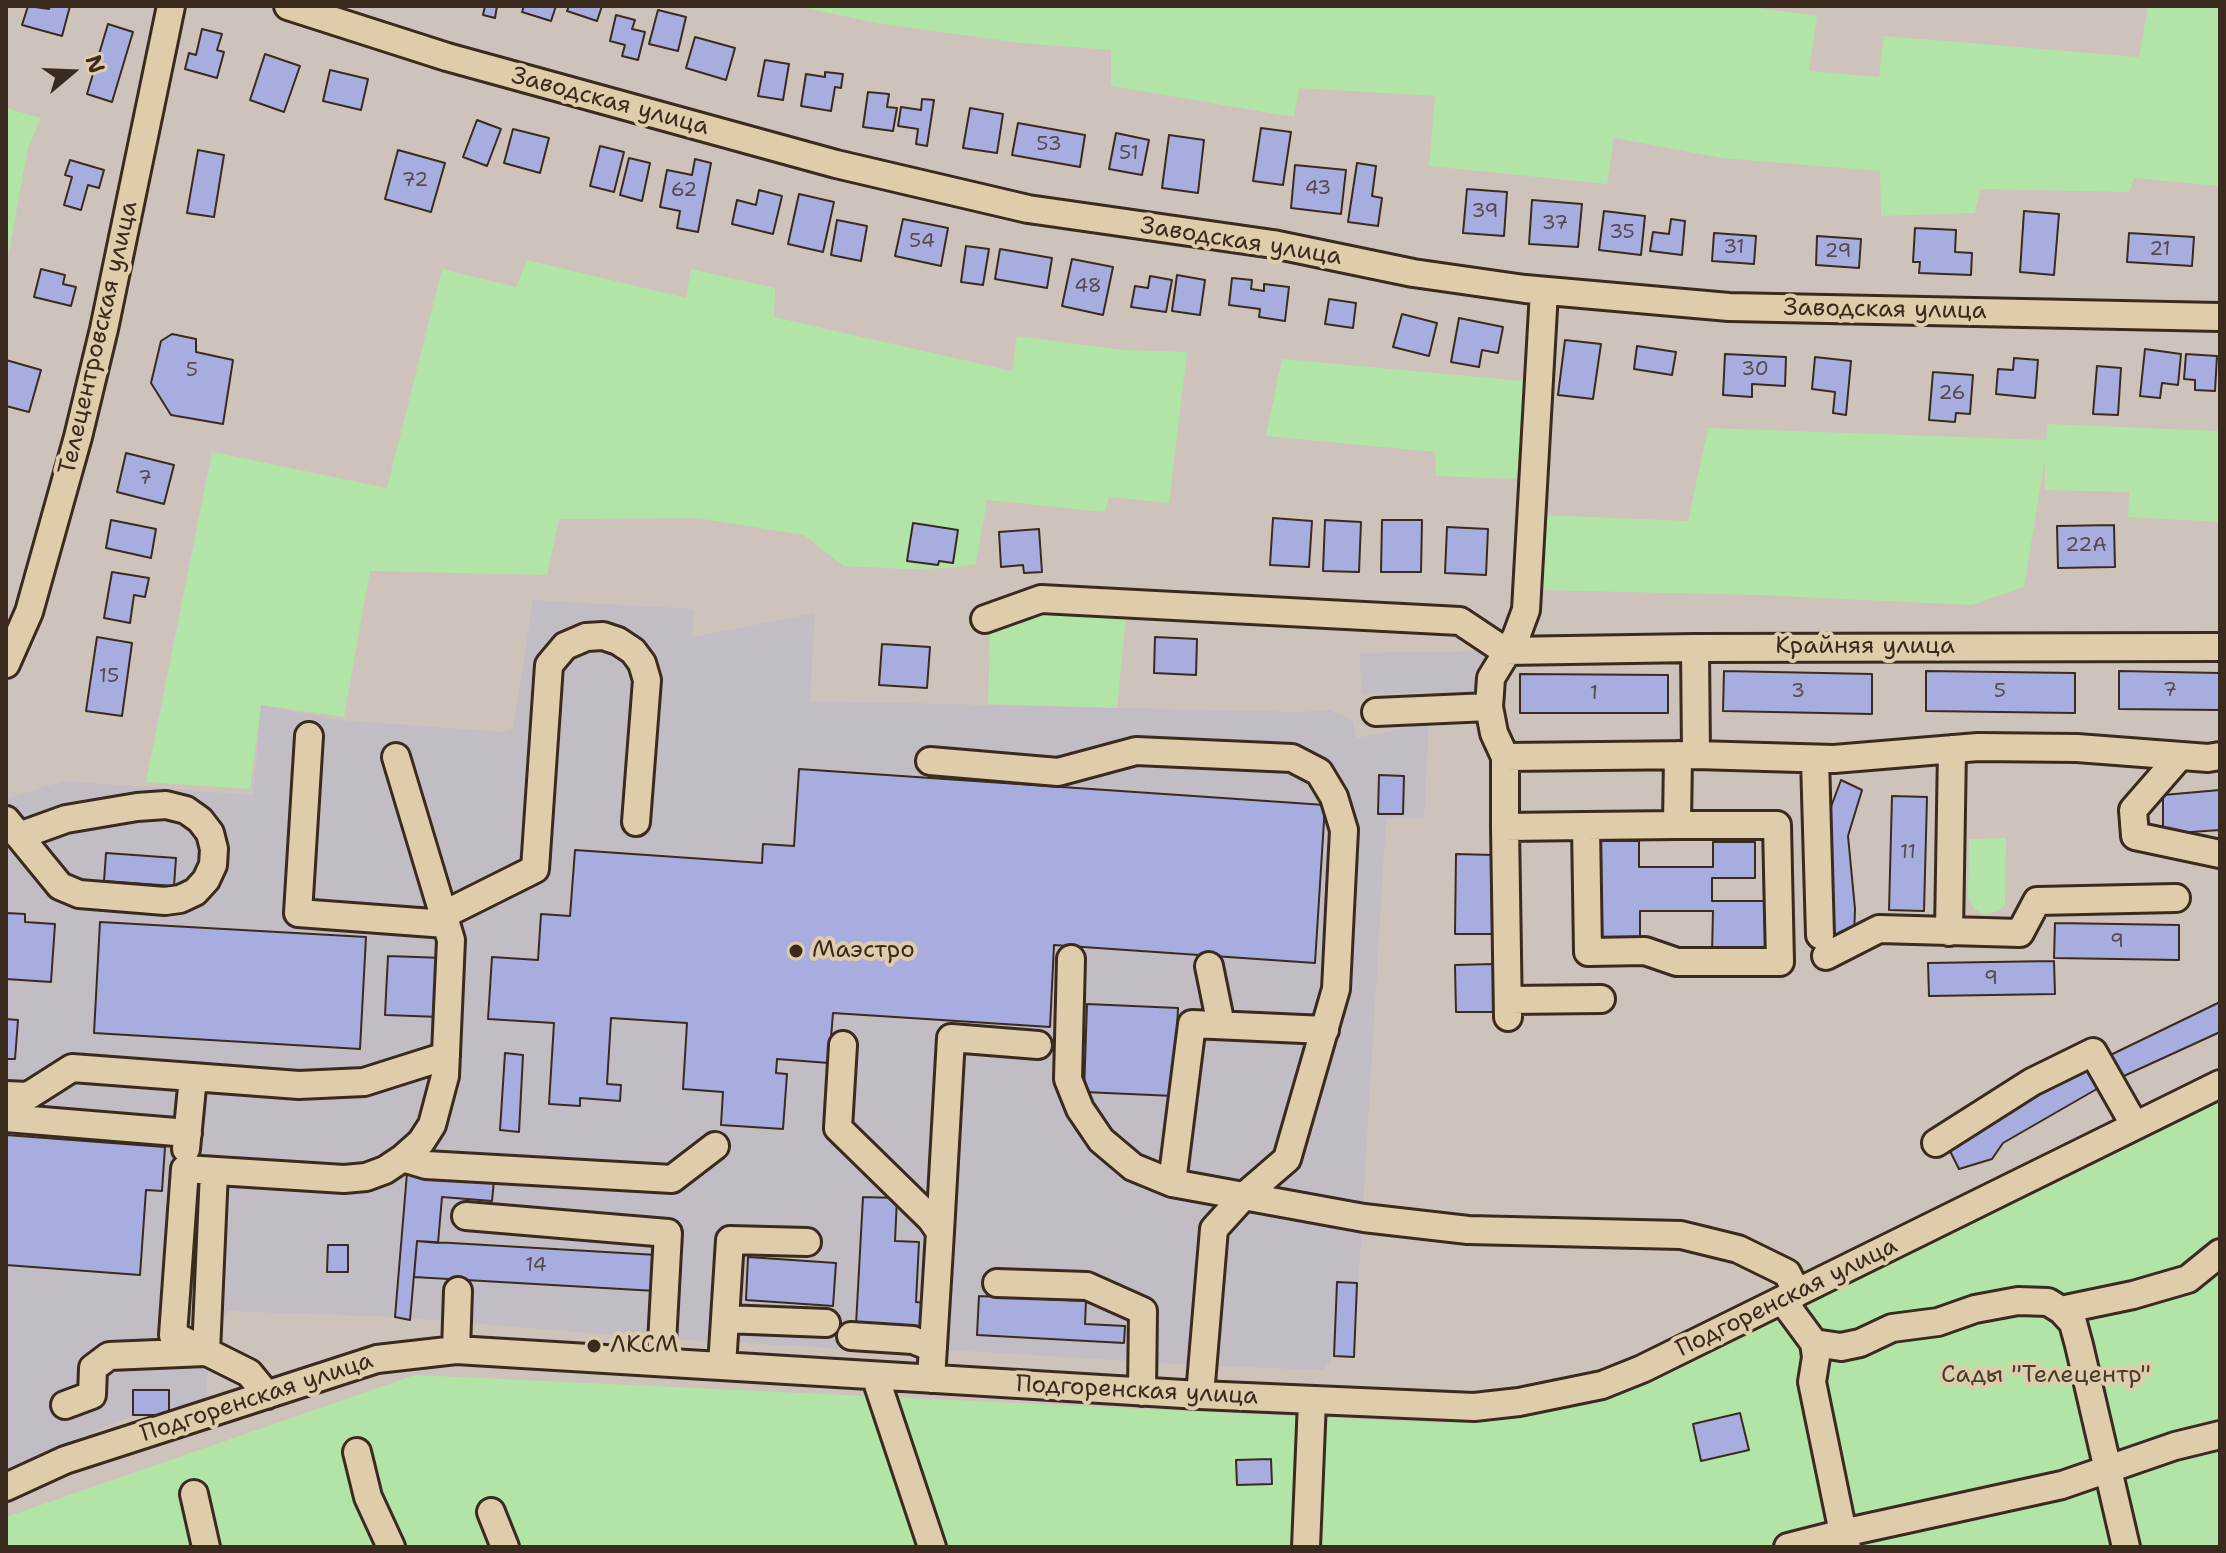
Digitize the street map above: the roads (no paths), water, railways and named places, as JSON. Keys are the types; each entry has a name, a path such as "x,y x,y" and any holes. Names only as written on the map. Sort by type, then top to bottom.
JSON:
{"street":[{"name":"Телецентровская улица","path":"6,664 29,612 78,437 104,329 171,6"},
{"name":"Заводская улица","path":"288,6 462,62 836,164 1028,209 1273,244 1413,273 1544,291 1729,307 2220,317"},
{"path":"1544,291 1526,610 1516,637 1491,678 1489,707 1494,733 1505,757 1508,1008 1601,999"},
{"path":"985,619 1041,599 1460,621 1508,651"},
{"path":"309,736 298,913 444,920 535,869 549,665 565,646 586,637 603,636 633,651 642,663 647,680 636,822"},
{"name":"Крайняя улица","path":"1508,651 2220,647"},
{"path":"1677,825 1687,755 1695,648"},
{"path":"1376,712 1489,707"},
{"path":"1505,757 1687,755 1815,759 1978,747 2077,748 2220,756"},
{"path":"1949,932 1952,749"},
{"path":"930,761 1058,772 1136,751 1292,758 1319,772 1334,797 1344,830 1336,989 1287,1159 1243,1197 1214,1229 1200,1395"},
{"path":"2180,756 2133,810 2135,836 2220,854"},
{"path":"185,1169 344,1179 366,1177 385,1170 403,1158 421,1142 432,1125 440,1103 446,1056 451,940 396,757"},
{"path":"1815,759 1823,946 1879,929 2020,933 2037,901 2176,898"},
{"path":"166,805 186,810 200,820 210,833 214,849 213,865 206,880 195,892 180,899 165,901 79,894 60,886 13,828 166,805"},
{"path":"1505,827 1586,826 1677,825 1777,825 1780,962 1677,962 1645,951 1588,952 1586,826"},
{"path":"1071,959 1068,1079 1080,1109 1101,1140 1133,1167 1172,1183 1364,1218 1468,1230 1681,1235 1738,1249 1787,1273 1790,1297 1814,1343 1816,1357 1812,1382 1845,1540"},
{"path":"1209,966 1221,1025"},
{"path":"1172,1183 1192,1024 1325,1030"},
{"path":"931,1379 951,1038 1038,1045"},
{"path":"843,1045 838,1128 931,1219 940,1232"},
{"path":"1936,1143 2032,1082 2093,1052 2135,1126"},
{"path":"6,1095 28,1096 72,1068 299,1085 364,1082 446,1056"},
{"path":"193,1077 173,1335 249,1373 267,1395"},
{"name":"Подгоренская улица","path":"6,1487 65,1460 377,1359 456,1350 1312,1401 1474,1407 1559,1395 1602,1385 1642,1369 2220,1084"},
{"path":"6,1118 188,1133"},
{"path":"403,1158 426,1165 672,1179 715,1146"},
{"path":"206,1352 214,1171"},
{"path":"466,1216 668,1233 661,1361"},
{"path":"722,1366 730,1240 807,1242"},
{"path":"2061,1310 2133,1295 2188,1279 2220,1253"},
{"path":"997,1283 1087,1286 1143,1311 1142,1392"},
{"path":"456,1350 458,1291"},
{"path":"1814,1343 1841,1347 1860,1343 1892,1328 1938,1322 1975,1309 2018,1301 2048,1302 2061,1310 2073,1323 2126,1547"},
{"path":"725,1319 826,1323"},
{"path":"851,1336 913,1340 933,1348"},
{"path":"65,1405 92,1395 93,1368 109,1356 206,1352"},
{"path":"875,1376 932,1547"},
{"path":"1306,1547 1312,1401"},
{"path":"1788,1547 1845,1540 2062,1485 2175,1446 2220,1435"},
{"path":"357,1452 368,1497 391,1547"},
{"path":"194,1494 206,1547"},
{"path":"491,1512 505,1547"},
{"path":"2115,1547 2118,1518"}],"place":[{"name":"Маэстро","path":"796,951"},
{"name":"ЛКСМ","path":"594,1346"}],"park label":[{"name":"Сады \"Телецентр\"","path":"2046,1376"}]}
